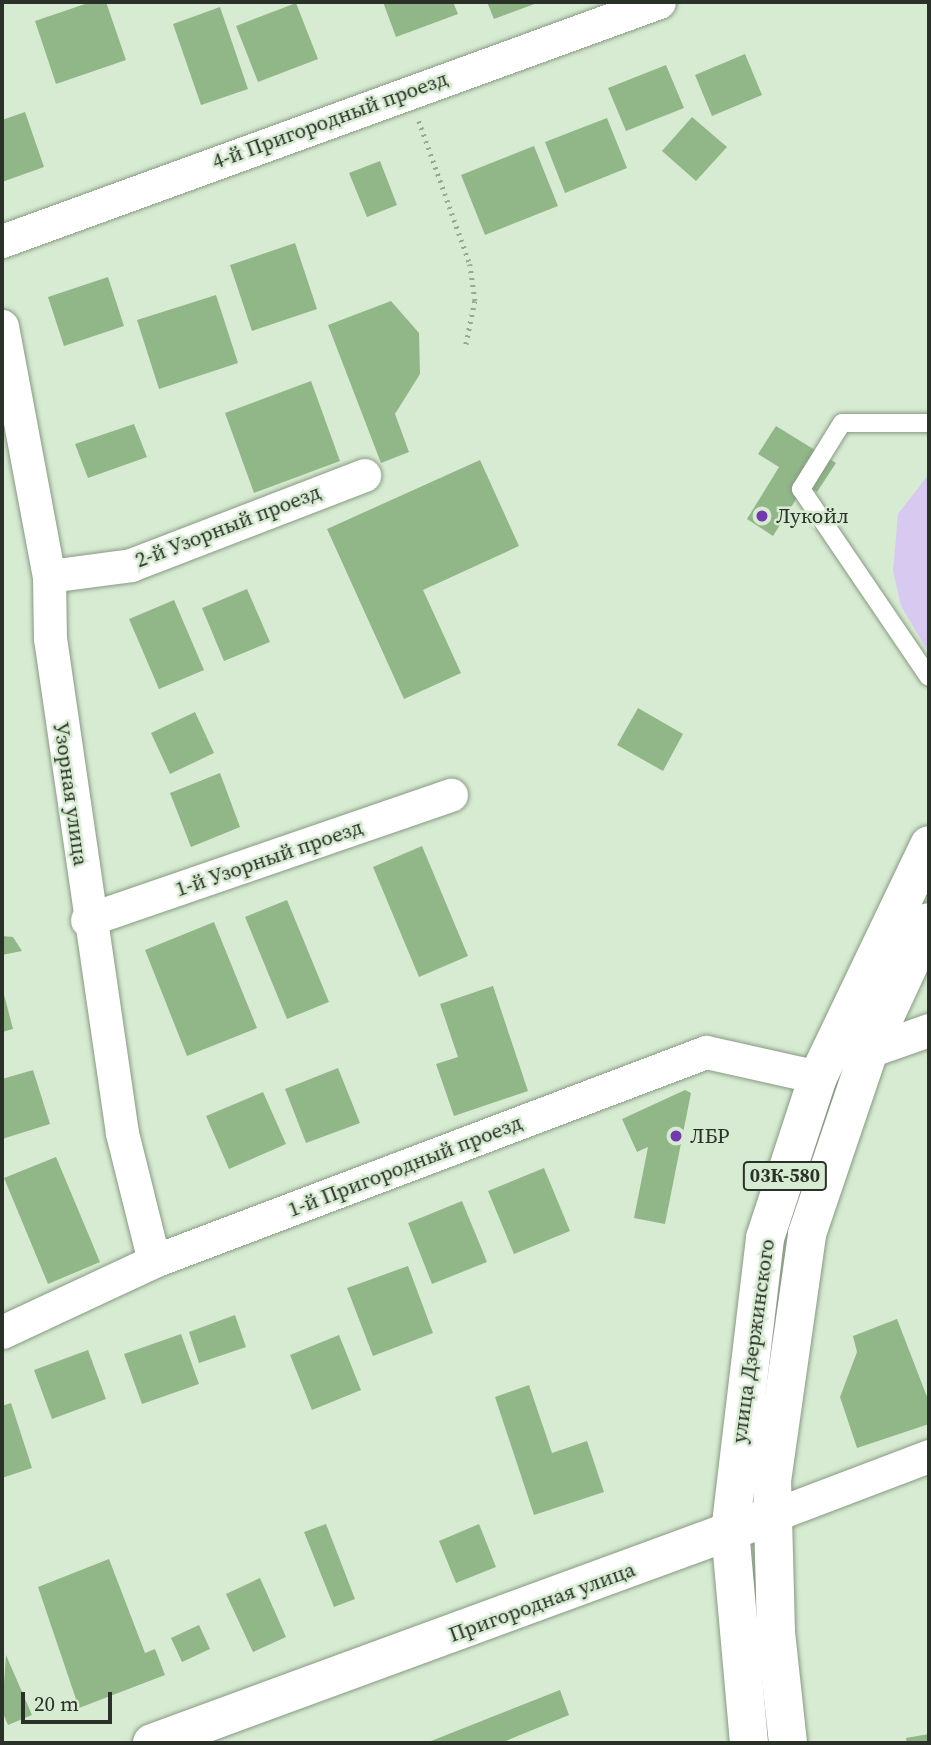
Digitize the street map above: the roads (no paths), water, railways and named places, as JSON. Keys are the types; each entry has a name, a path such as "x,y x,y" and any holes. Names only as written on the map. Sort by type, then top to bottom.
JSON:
{"main road":[{"name":"улица Дзержинского","path":"749,1743 730,1532 765,1238 818,1077 929,845"},
{"name":"улица Дзержинского","path":"788,1743 771,1516 807,1234 869,1051 929,922"},
{"name":"Пригородная улица","path":"152,1743 771,1516"}],"street":[{"name":"4-й Пригородный проезд","path":"2,241 408,91 659,2"},
{"name":"Узорная улица","path":"2,326 49,576 50,638 87,920 122,1133 154,1261"},
{"name":"2-й Узорный проезд","path":"49,576 131,565 364,475"},
{"name":"1-й Узорный проезд","path":"87,920 451,795"},
{"path":"869,1051 929,1030"},
{"name":"1-й Пригородный проезд","path":"2,1332 154,1261 706,1052 818,1077"},
{"name":"Пригородная улица","path":"771,1516 929,1456"}],"lane":[{"path":"929,423 842,423 801,489 929,677"}],"place":[{"name":"Лукойл","path":"762,516"},
{"name":"ЛБР","path":"676,1136"}]}
